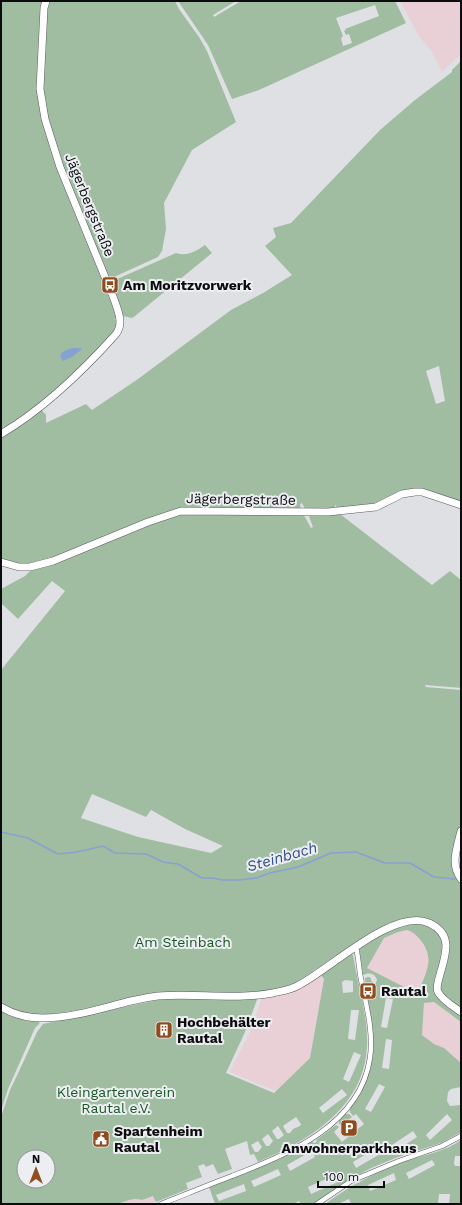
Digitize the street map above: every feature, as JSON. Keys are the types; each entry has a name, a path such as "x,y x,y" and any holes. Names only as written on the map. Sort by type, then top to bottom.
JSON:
{"street":[{"name":"Jägerbergstraße","path":"1,434 32,413 61,390 111,340 119,331 121,325 114,299 60,167 45,119 40,89 44,8 46,1"},
{"name":"Jägerbergstraße","path":"1,562 9,565 24,567 53,561 148,522 181,511 328,512 376,507 402,494 415,492 422,492 461,505"},
{"path":"460,876 455,867 454,857 461,831"},
{"path":"1,1007 17,1014 42,1018 72,1014 157,996 260,995 289,990 299,986 356,947 384,930 404,922 417,920 433,925 444,936 447,946 437,986 438,992 461,1012"},
{"path":"161,1204 279,1157 312,1139 327,1128 346,1110 355,1097 367,1071 371,1046 367,1010 356,947"},
{"path":"317,1204 351,1181 442,1146 461,1136"}],"shaded area":[{"path":"400,1 461,1 461,54 442,72 432,52 419,36"},
{"path":"407,930 414,932 422,942 427,953 429,964 415,998 406,993 408,989 367,968 384,938"},
{"path":"320,974 324,979 310,1058 276,1091 230,1072 249,1035 262,997"},
{"path":"434,1002 461,1022 461,1063 444,1048 434,1044 422,1036 424,1003"},
{"path":"154,1195 156,1202 151,1204 118,1204 137,1198 142,1200"}],"green space":[{"path":"1,1 44,1 39,100 116,310 117,317 115,319 118,321 115,331 59,389 1,431"},
{"path":"49,1 175,1 207,51 236,122 192,150 164,203 166,229 162,251 158,257 114,277 108,278 52,138 42,90 47,8"},
{"path":"178,1 236,1 213,15 214,17 241,1 395,1 406,23 259,90 232,99 208,45","holes":["375,5 379,16 345,29 346,30 344,31 346,35 349,34 352,43 343,46 341,38 343,36 336,18"]},
{"path":"461,61 461,503 422,491 375,505 337,508 335,505 334,510 306,511 302,503 300,504 301,510 179,509 173,510 52,559 30,564 19,564 1,560 1,436 41,409 46,415 46,423 86,404 92,410 138,379 231,310 292,275 265,246 276,237 273,228 291,223 380,130 415,100 452,72 452,70","holes":["439,366 445,401 436,404 426,371"]},
{"path":"205,245 212,253 135,316 132,318 123,316 110,284 115,280 176,253 188,254"},
{"name":"Am Steinbach","path":"185,513 303,515 311,528 313,527 309,517 311,515 340,514 432,585 450,571 461,580 461,688 425,685 426,687 461,690 461,823 452,856 452,866 453,871 461,883 461,1008 445,996 441,990 440,986 448,951 440,928 404,920 318,970 316,969 314,971 315,973 288,987 262,993 261,991 258,991 259,993 145,995 78,1010 53,1014 33,1015 1,1006 1,670 65,591 52,581 18,619 1,603 1,589 25,576 33,568 148,525","holes":["92,794 146,817 151,810 185,829 223,846 211,853 138,837 81,818"]},
{"path":"415,922 435,929 445,943 436,987 461,1014 461,1022 434,1002 424,1003 422,1035 434,1044 444,1048 461,1063 461,1087 451,1089 448,1092 447,1101 450,1106 461,1105 461,1132 441,1143 398,1157 371,1168 345,1182 314,1204 301,1204 299,1201 293,1204 215,1204 209,1187 280,1159 312,1141 314,1143 317,1142 316,1140 336,1125 339,1127 334,1132 342,1142 364,1124 356,1114 353,1116 350,1112 350,1108 361,1091 371,1063 373,1035 368,1000 377,980 372,974 363,975 359,949 386,931","holes":["407,930 412,932 420,939 424,944 428,955 427,969 415,998 406,993 408,989 367,968 384,938","386,998 393,999 387,1028 381,1027","386,1039 392,1040 389,1069 382,1068","379,1084 385,1087 371,1112 365,1109","447,1114 452,1120 430,1140 426,1135","413,1131 417,1137 393,1153 389,1147","378,1147 382,1153 356,1168 353,1162","312,1151 315,1157 290,1171 287,1165","278,1169 281,1175 254,1187 251,1181","335,1175 338,1182 311,1194 308,1187","244,1184 246,1191 219,1201 216,1195"]},
{"name":"Kleingartenverein Rautal e.V.","path":"351,954 353,955 365,1016 367,1036 365,1060 359,1081 348,1100 334,1116 317,1130 279,1153 258,1162 254,1154 250,1155 247,1141 225,1149 232,1169 218,1174 213,1164 206,1167 204,1164 198,1166 202,1177 186,1183 188,1189 156,1202 153,1196 142,1200 130,1200 118,1204 1,1204 1,1117 10,1090 37,1032 43,1024 158,1000 186,997 258,997 245,1032 226,1073 274,1093 310,1058 324,979 320,974","holes":["345,980 353,981 353,992 343,993 342,982","351,1010 359,1010 355,1040 348,1039","354,1052 361,1055 349,1082 343,1079","342,1089 347,1095 323,1113 319,1108","296,1117 301,1124 290,1133 287,1133 283,1126","278,1126 284,1135 277,1139 272,1131","268,1134 273,1141 269,1146 266,1146 262,1139","258,1141 262,1147 258,1152 255,1152 251,1145"]},
{"path":"370,977 372,982 368,991 366,992 365,978"},
{"path":"1,1009 40,1020 8,1089 1,1111"},
{"path":"345,1114 349,1114 352,1117 341,1125 339,1124 339,1119"},
{"path":"461,1140 461,1156 455,1156 454,1163 455,1166 461,1166 461,1204 449,1204 450,1194 439,1194 438,1204 351,1204 349,1199 338,1204 325,1204 355,1184 376,1173 409,1160 443,1150","holes":["432,1160 435,1165 409,1179 406,1173","394,1173 396,1180 370,1191 368,1185"]}],"water":[{"path":"72,348 81,348 81,350 72,357 63,361 60,356 61,354"}],"waterway":[{"name":"Steinbach","path":"1,832 28,838 58,854 77,852 103,846 115,853 146,854 163,862 178,864 202,878 222,880 256,878 270,873 298,867 331,853 356,852 385,863 410,863 434,877 455,879"}],"place":[{"name":"Am Moritzvorwerk","path":"110,285"},
{"name":"Rautal","path":"368,991"},
{"name":"Hochbehälter Rautal","path":"164,1030"},
{"name":"Anwohnerparkhaus","path":"349,1128"},
{"name":"Spartenheim Rautal","path":"101,1139"}]}
